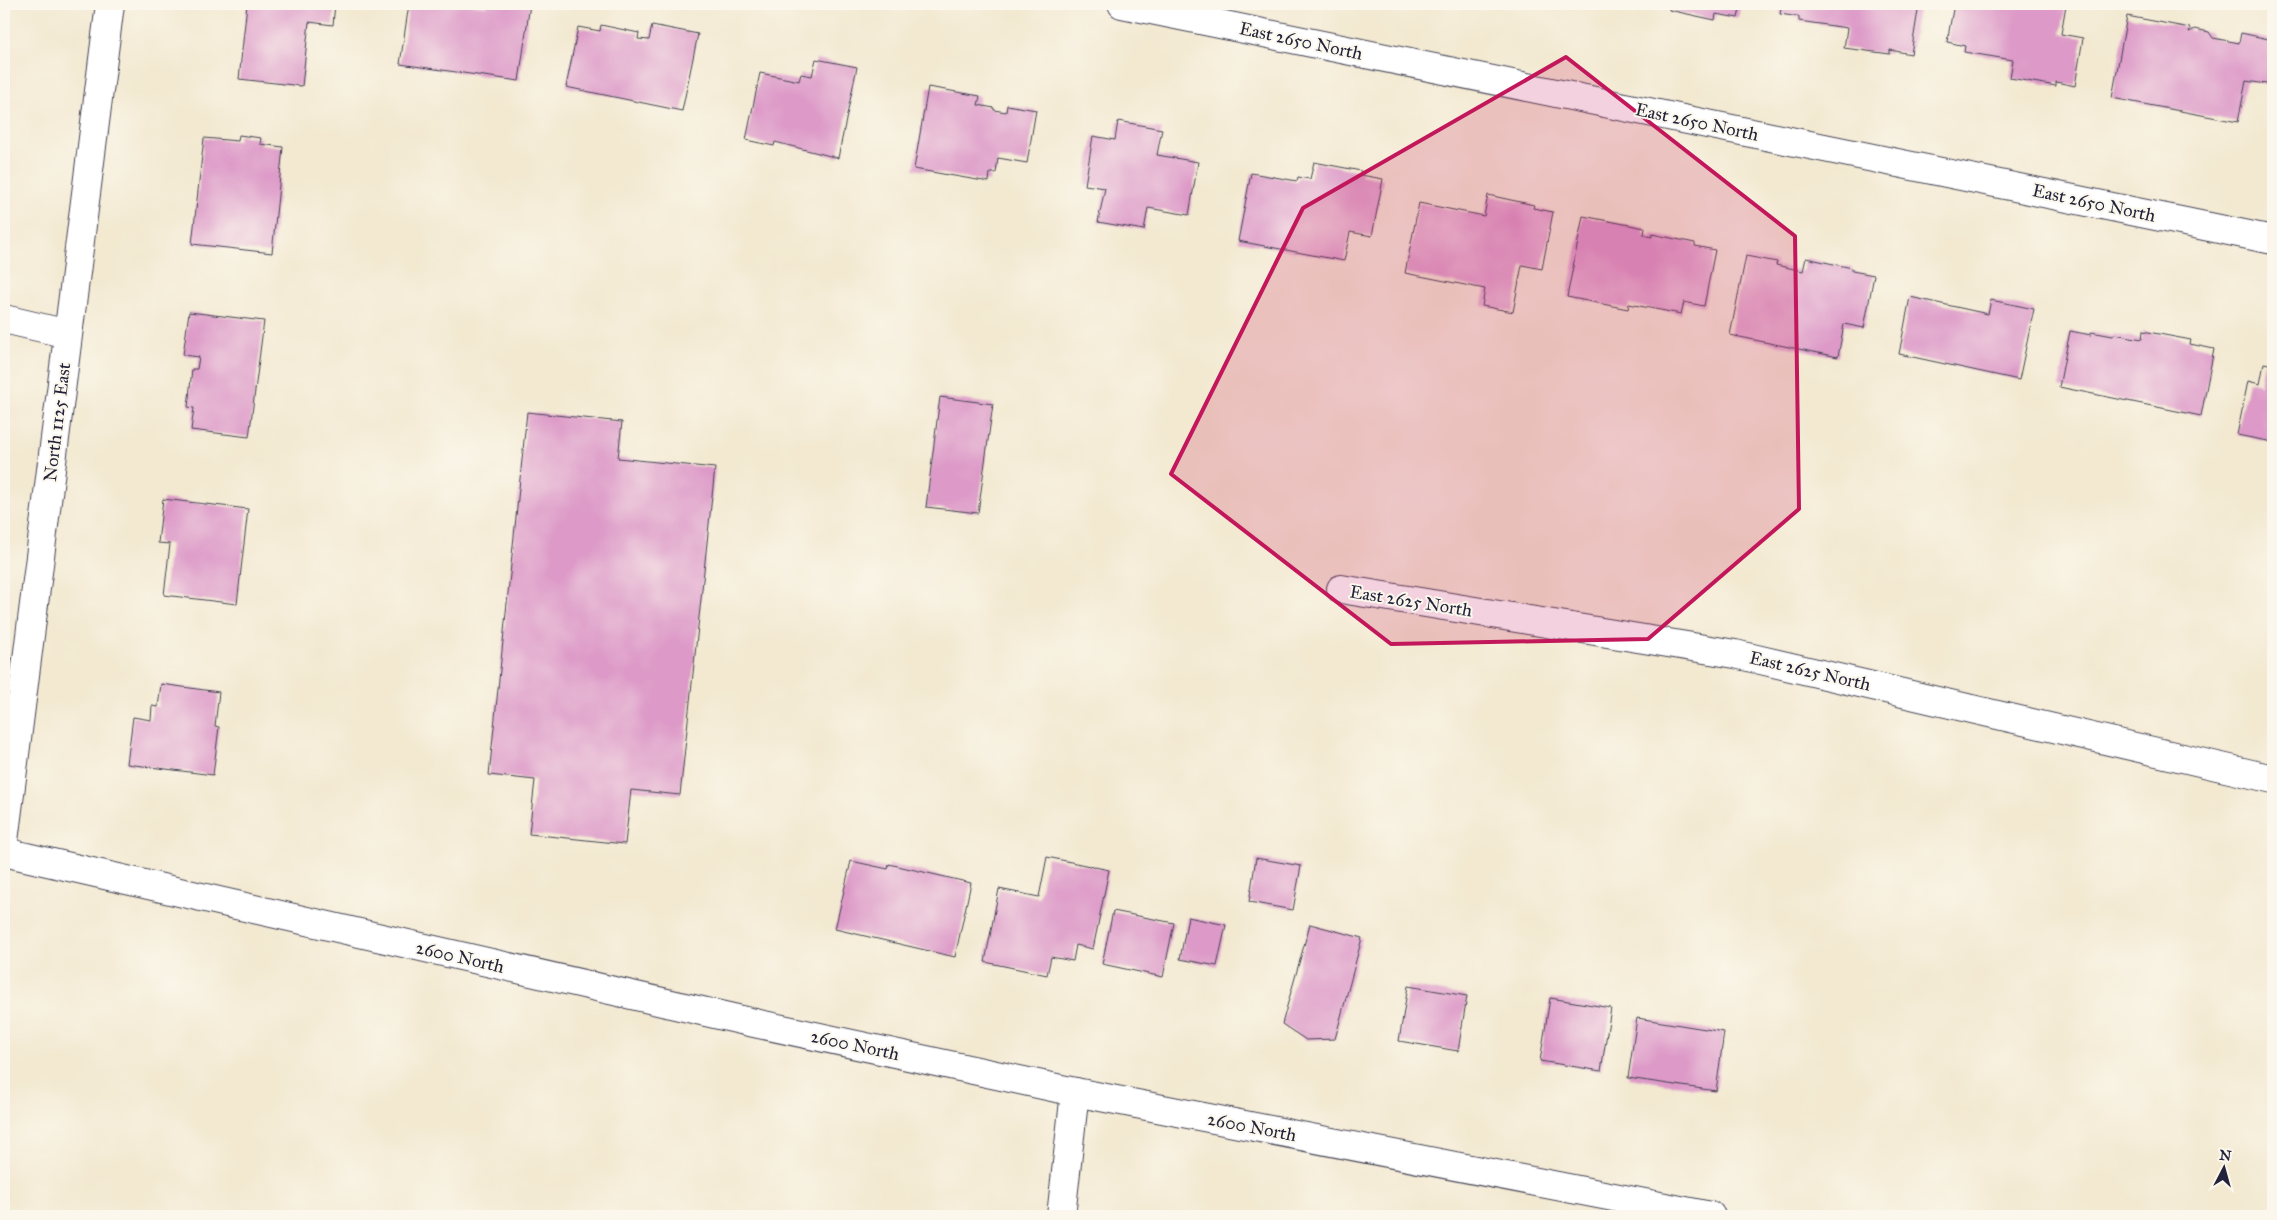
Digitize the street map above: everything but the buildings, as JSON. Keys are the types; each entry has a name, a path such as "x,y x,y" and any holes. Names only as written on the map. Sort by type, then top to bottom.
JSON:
{"street":[{"name":"North 1125 East","path":"4,841 110,4"},
{"name":"East 2650 North","path":"1122,4 2273,240"},
{"path":"4,319 68,334"},
{"name":"East 2625 North","path":"1341,589 1735,654 2273,779"},
{"name":"2600 North","path":"4,852 731,1018 1075,1092 1711,1216"},
{"path":"1061,1216 1075,1092"}],"highlighted area":[{"path":"1566,57 1795,236 1799,509 1648,639 1391,644 1171,474 1303,208"}]}
